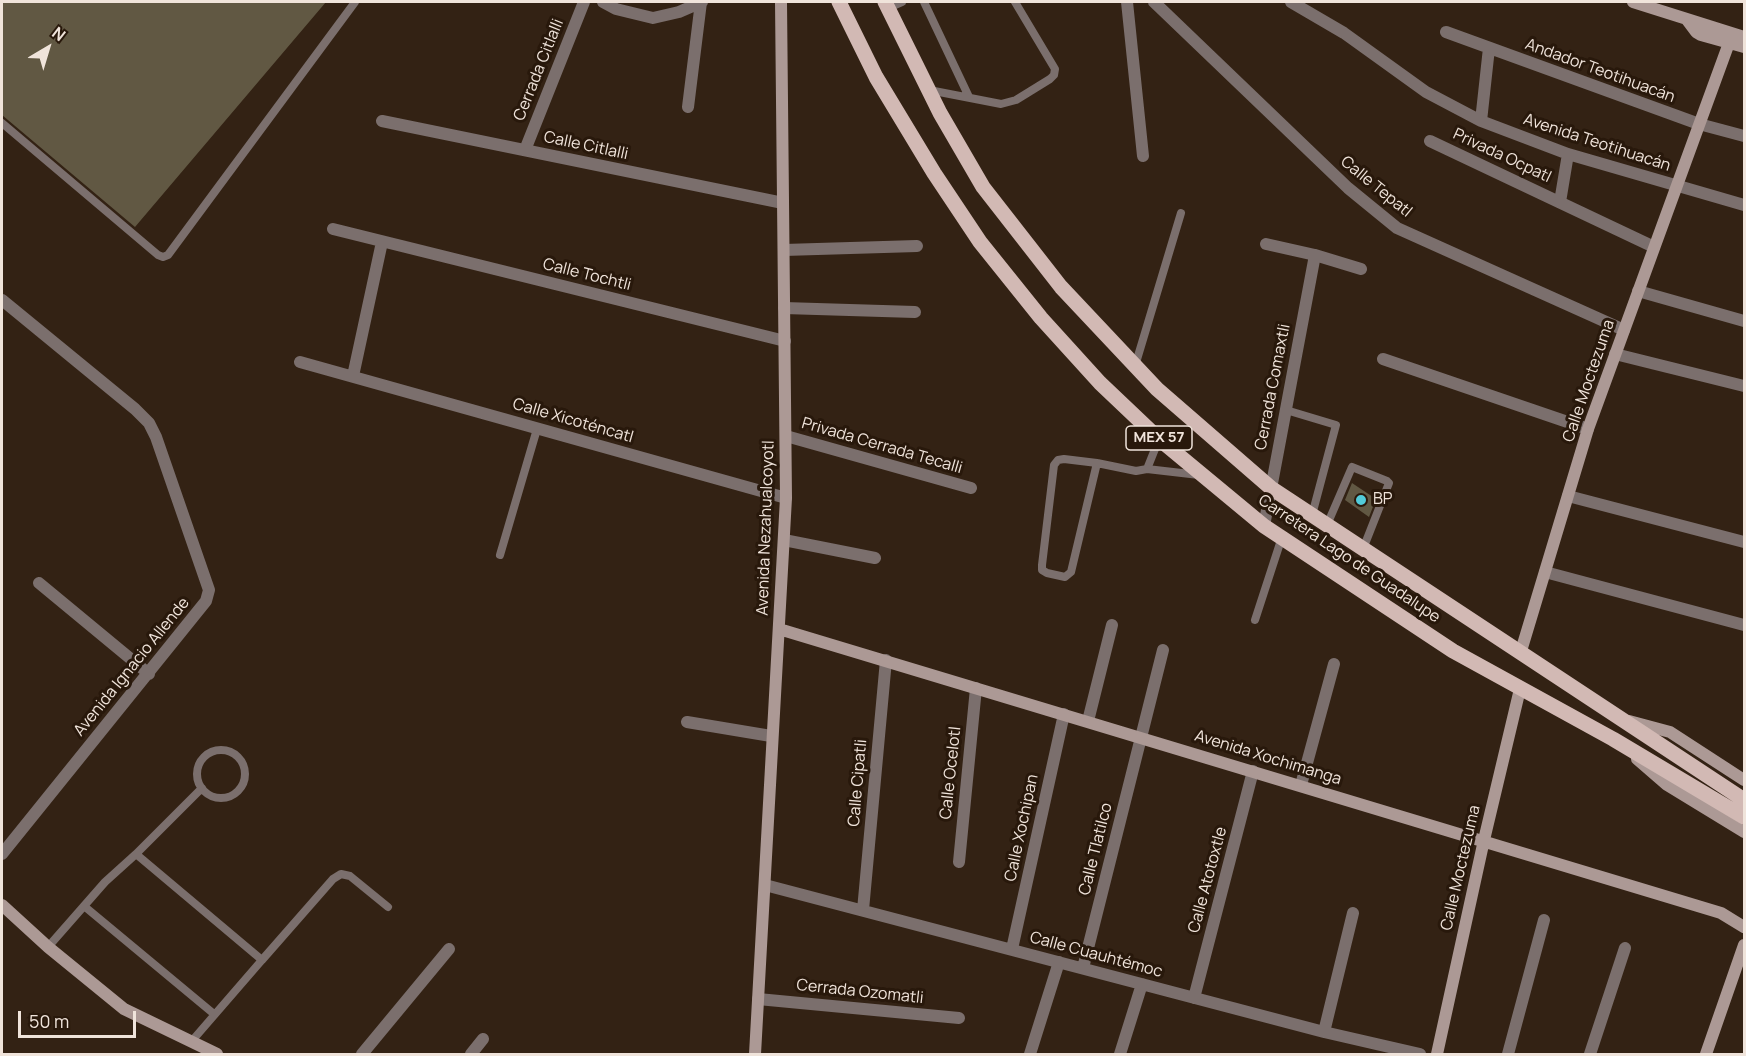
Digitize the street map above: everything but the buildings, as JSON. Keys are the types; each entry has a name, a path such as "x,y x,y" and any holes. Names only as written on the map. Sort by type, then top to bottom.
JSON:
{"main road":[{"name":"Carretera Lago de Guadalupe","path":"839,2 876,77 934,173 980,242 1100,383 1160,439 1264,526 1453,651 1613,739"},
{"name":"Carretera Lago de Guadalupe","path":"892,4 929,90 983,186 1061,287 1157,389 1271,488 1623,719"},
{"path":"1623,719 1744,800"},
{"path":"1613,739 1744,817"}],"street":[{"name":"Cerrada Citlalli","path":"525,150 584,2"},
{"path":"603,2 616,9 653,18 679,12 701,2"},
{"path":"688,107 701,2"},
{"name":"Avenida Nezahualcoyotl","path":"755,1054 786,498 782,2"},
{"path":"1127,2 1143,156"},
{"name":"Calle Tepatl","path":"1154,2 1348,188 1397,228 1624,330"},
{"name":"Avenida Teotihuacán","path":"1291,2 1344,33 1426,92 1481,122 1568,154 1744,205"},
{"path":"1634,2 1744,37"},
{"path":"1687,20 1696,32 1744,47"},
{"name":"Andador Teotihuacán","path":"1446,32 1699,124 1744,136"},
{"name":"Calle Moctezuma","path":"1521,651 1588,429 1729,43"},
{"path":"1481,122 1489,48"},
{"name":"Calle Citlalli","path":"382,121 783,203"},
{"name":"Privada Ocpatl","path":"1430,141 1654,247"},
{"name":"Privada Ocpatl","path":"1560,202 1568,154"},
{"name":"Calle Tochtli","path":"333,229 784,341"},
{"path":"353,376 382,242"},
{"path":"1266,244 1315,255 1361,269"},
{"path":"784,250 917,246"},
{"name":"Cerrada Comaxtli","path":"1264,526 1315,255"},
{"path":"1638,291 1744,321"},
{"name":"Avenida Ignacio Allende","path":"2,300 149,423 156,437 209,590 206,601 149,674 2,854"},
{"path":"784,308 915,312"},
{"path":"1615,354 1744,386"},
{"path":"1383,359 1588,429"},
{"name":"Calle Xicoténcatl","path":"300,362 786,498"},
{"name":"Privada Cerrada Tecalli","path":"786,436 970,488"},
{"path":"1568,496 1744,542"},
{"path":"784,540 875,558"},
{"path":"1545,572 1744,625"},
{"path":"39,583 149,674"},
{"path":"1088,721 1112,626"},
{"name":"Avenida Xochimanga","path":"779,629 1721,913 1744,927"},
{"name":"Calle Tlatilco","path":"1083,968 1163,650"},
{"name":"Calle Cipatli","path":"863,910 886,660"},
{"path":"1301,785 1334,664"},
{"name":"Calle Ocelotl","path":"959,862 976,688"},
{"name":"Calle Moctezuma","path":"1437,1054 1520,689"},
{"name":"Calle Xochipan","path":"1012,949 1064,714"},
{"name":"Carretera Lago de Guadalupe","path":"1623,719 1670,732 1744,780"},
{"path":"687,722 771,736"},
{"name":"Carretera Lago de Guadalupe","path":"1613,739 1667,785 1744,832"},
{"name":"Calle Atotoxtle","path":"1194,998 1253,771"},
{"name":"Calle Cuauhtémoc","path":"765,885 1324,1032 1420,1054"},
{"path":"2,905 48,947 124,1009 217,1054"},
{"path":"1324,1032 1353,913"},
{"path":"1508,1054 1544,920"},
{"path":"1706,1054 1744,945"},
{"path":"1590,1054 1625,948"},
{"path":"362,1054 449,949"},
{"path":"1030,1054 1059,962"},
{"path":"1120,1054 1142,984"},
{"name":"Cerrada Ozomatli","path":"758,999 959,1018"},
{"path":"471,1054 483,1039"}],"lane":[{"path":"2,123 158,255 168,255 355,2"},
{"path":"924,2 969,97"},
{"path":"929,90 1001,104 1016,100 1054,75 1054,69 1015,2"},
{"path":"1135,366 1181,213"},
{"path":"1286,410 1336,425 1312,515"},
{"path":"500,555 537,429"},
{"path":"1147,469 1160,439"},
{"path":"1097,463 1071,572 1065,577 1047,573 1042,570 1042,565 1054,465 1058,460 1097,463 1136,471 1147,469 1203,476"},
{"path":"1327,525 1352,467 1387,481 1389,483 1363,549"},
{"path":"1255,620 1282,537"},
{"path":"225,751 241,760 245,769 245,778 242,787 235,794 226,798 217,798 201,788 198,770 207,754 225,751"},
{"path":"48,947 105,882 201,788"},
{"path":"136,854 262,960"},
{"path":"191,1042 333,879 341,874 350,876 388,907"},
{"path":"84,906 214,1014"}],"place":[{"name":"BP","path":"1361,500"}]}
